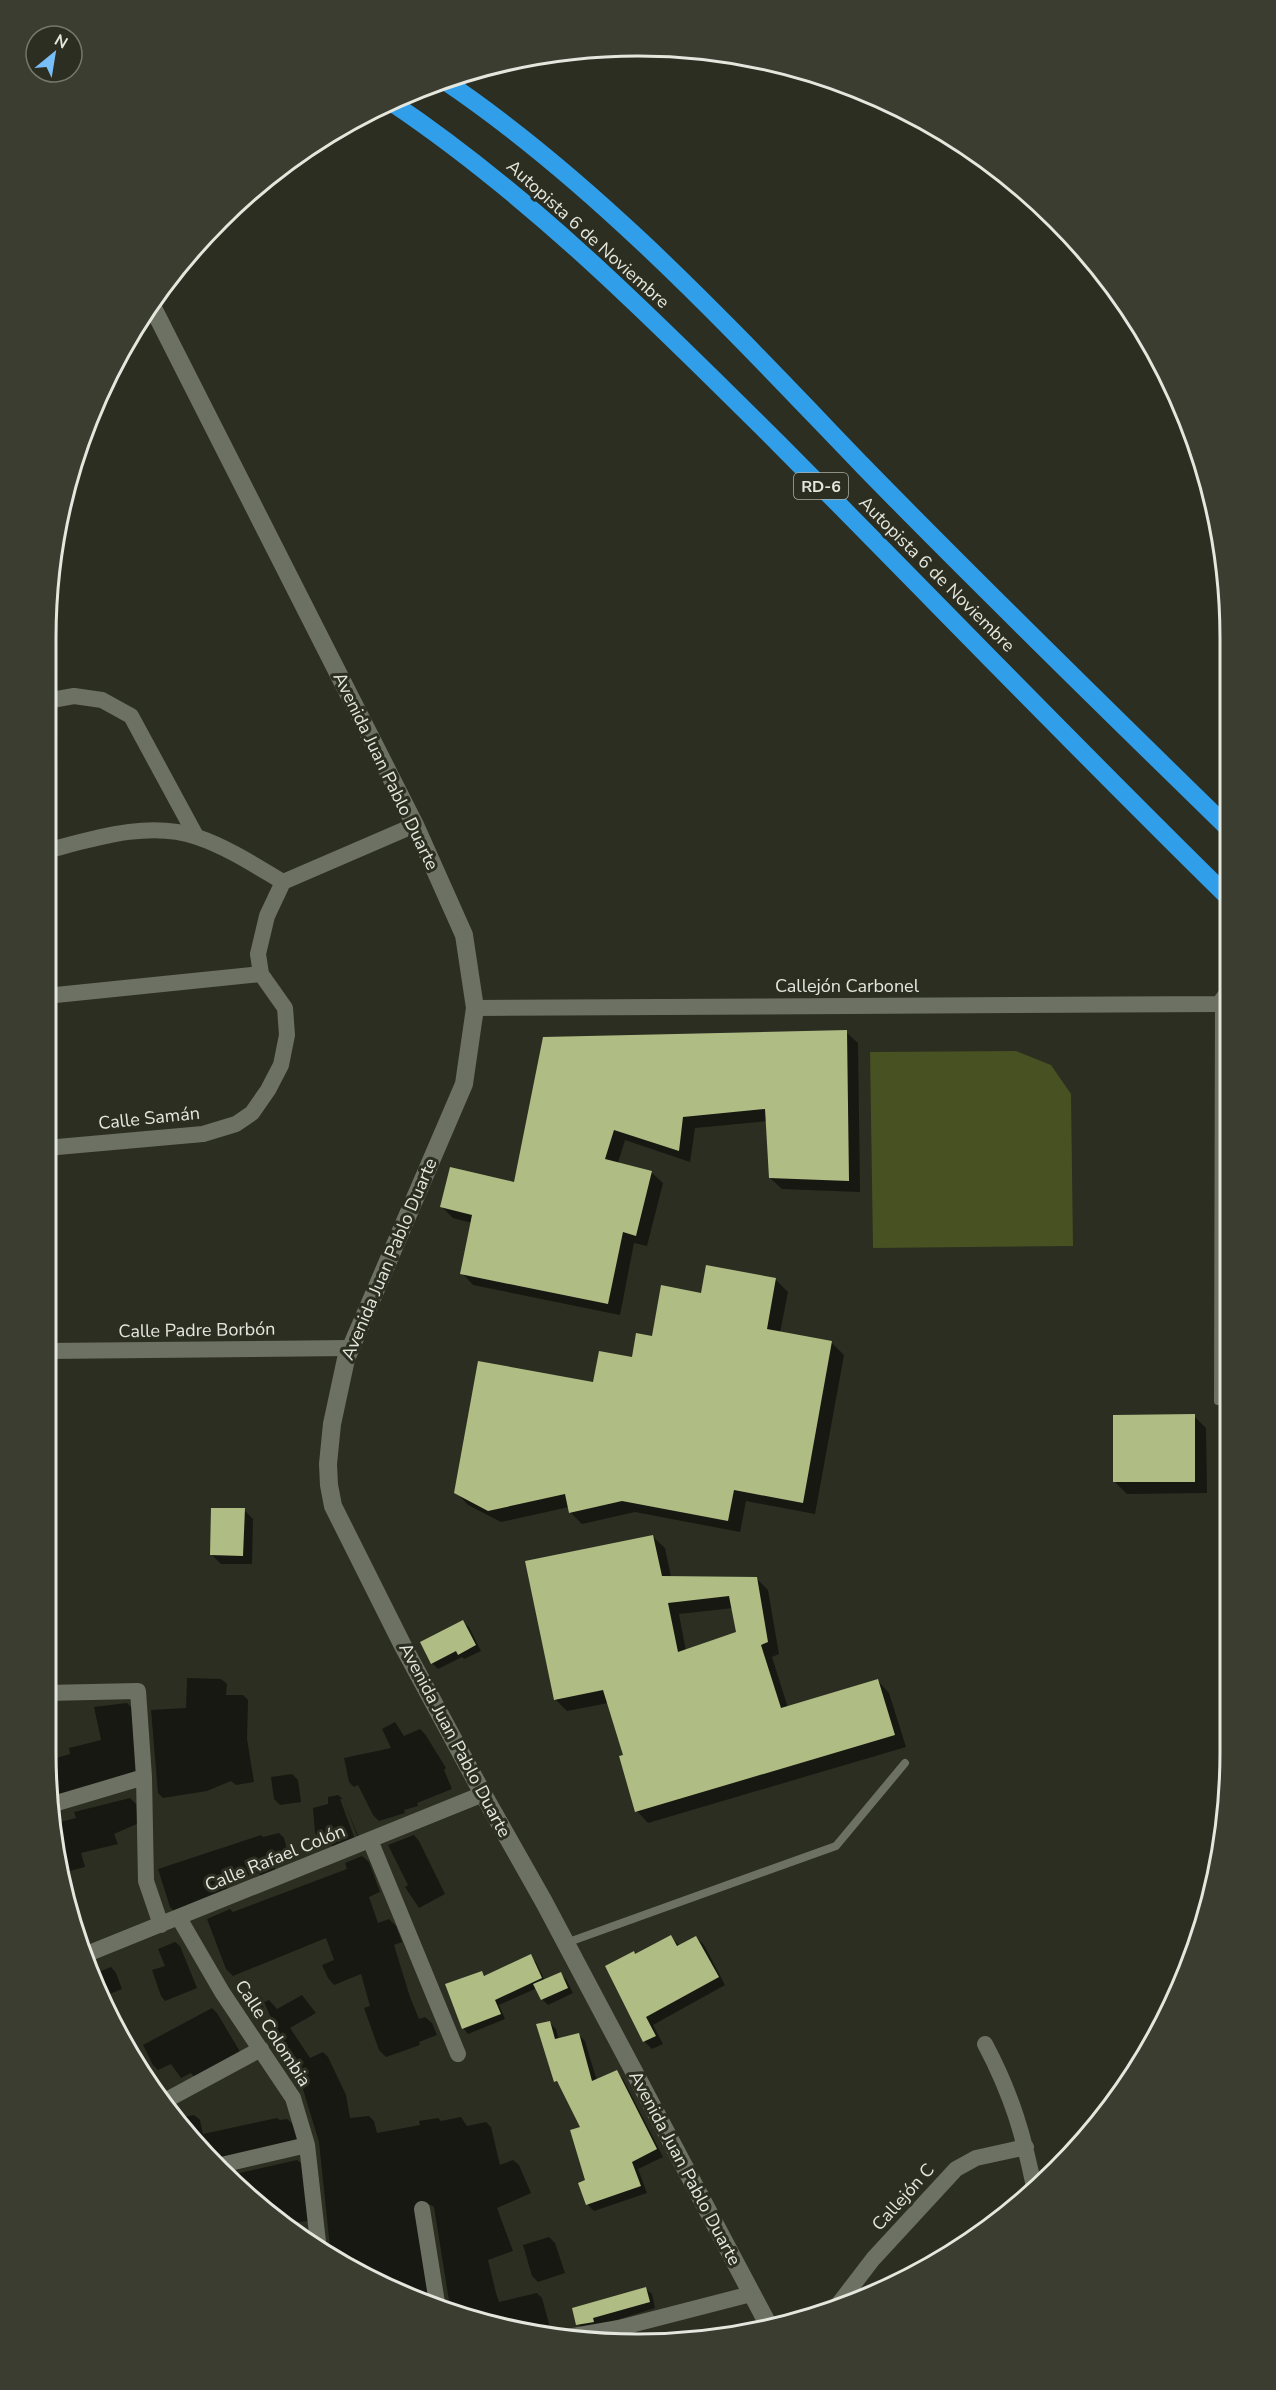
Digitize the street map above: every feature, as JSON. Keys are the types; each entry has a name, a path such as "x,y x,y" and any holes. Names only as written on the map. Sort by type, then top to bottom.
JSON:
{"highway":[{"name":"Autopista 6 de Noviembre","path":"451,86 538,152 618,220 706,304 976,582 1220,820"},
{"name":"Autopista 6 de Noviembre","path":"399,107 439,134 512,193 614,282 1220,889"}],"main road":[{"name":"Avenida Juan Pablo Duarte","path":"155,312 415,825 464,935 475,1008 464,1084 350,1348 332,1424 328,1464 333,1506 366,1574 483,1794 566,1942 766,2320"}],"street":[{"path":"56,699 74,696 102,700 131,716 196,836"},
{"path":"56,995 261,974 258,954 267,916 284,882 415,825"},
{"path":"56,848 112,834 167,831 196,836 284,882"},
{"name":"Calle Samán","path":"56,1147 203,1134 237,1124 252,1113 268,1090 281,1065 286,1035 285,1008 261,974"},
{"name":"Callejón Carbonel","path":"475,1008 1220,999"},
{"name":"Calle Padre Borbón","path":"56,1351 350,1348"},
{"path":"56,1693 138,1691 144,1777 146,1881 161,1925"},
{"path":"58,1803 144,1777"},
{"name":"Calle Rafael Colón","path":"91,1952 483,1794"},
{"path":"370,1840 458,2054"},
{"name":"Calle Colombia","path":"179,1918 222,1992 294,2098 307,2145 318,2238"},
{"path":"985,2044 1009,2093 1026,2147 1033,2180"},
{"path":"170,2098 261,2049"},
{"path":"226,2164 307,2145"},
{"name":"Callejón C","path":"844,2296 873,2259 956,2169 976,2158 1026,2147"},
{"path":"423,2209 436,2298"},
{"path":"593,2332 751,2294"}],"lane":[{"path":"1218,1401 1220,1240"},
{"path":"566,1942 836,1846 905,1763"}],"green space":[{"path":"1016,1051 1051,1065 1071,1094 1073,1246 873,1248 870,1052"}],"building":[{"path":"847,1030 849,1181 769,1178 765,1109 683,1117 679,1151 614,1130 605,1159 652,1171 636,1236 623,1232 608,1304 460,1274 472,1215 440,1207 450,1167 514,1182 543,1037"},
{"path":"706,1265 776,1278 767,1329 832,1341 803,1503 734,1490 728,1521 622,1501 569,1513 565,1494 488,1511 454,1493 478,1361 593,1382 599,1351 632,1357 636,1333 652,1336 661,1285 701,1293"},
{"path":"1195,1414 1195,1482 1113,1482 1113,1415"},
{"path":"211,1508 245,1508 243,1556 210,1555"},
{"path":"653,1535 662,1576 757,1577 768,1642 761,1645 781,1708 878,1679 895,1735 635,1812 619,1756 623,1755 603,1690 554,1700 525,1561","holes":["729,1596 736,1632 678,1652 668,1603"]},
{"path":"463,1620 476,1645 458,1655 456,1651 431,1664 420,1642"},
{"path":"671,1935 677,1946 696,1936 719,1977 646,2017 656,2036 643,2042 605,1966 634,1951 635,1954"},
{"path":"531,1954 542,1978 495,2000 501,2014 462,2029 445,1984 482,1971 484,1976"},
{"path":"561,1972 568,1988 541,2000 533,1984"},
{"path":"550,2021 555,2039 579,2033 592,2081 617,2070 657,2149 632,2162 641,2186 586,2205 578,2183 585,2180 570,2130 580,2127 557,2081 554,2082 536,2024"},
{"path":"646,2287 650,2302 593,2318 594,2322 576,2325 572,2308"}]}
